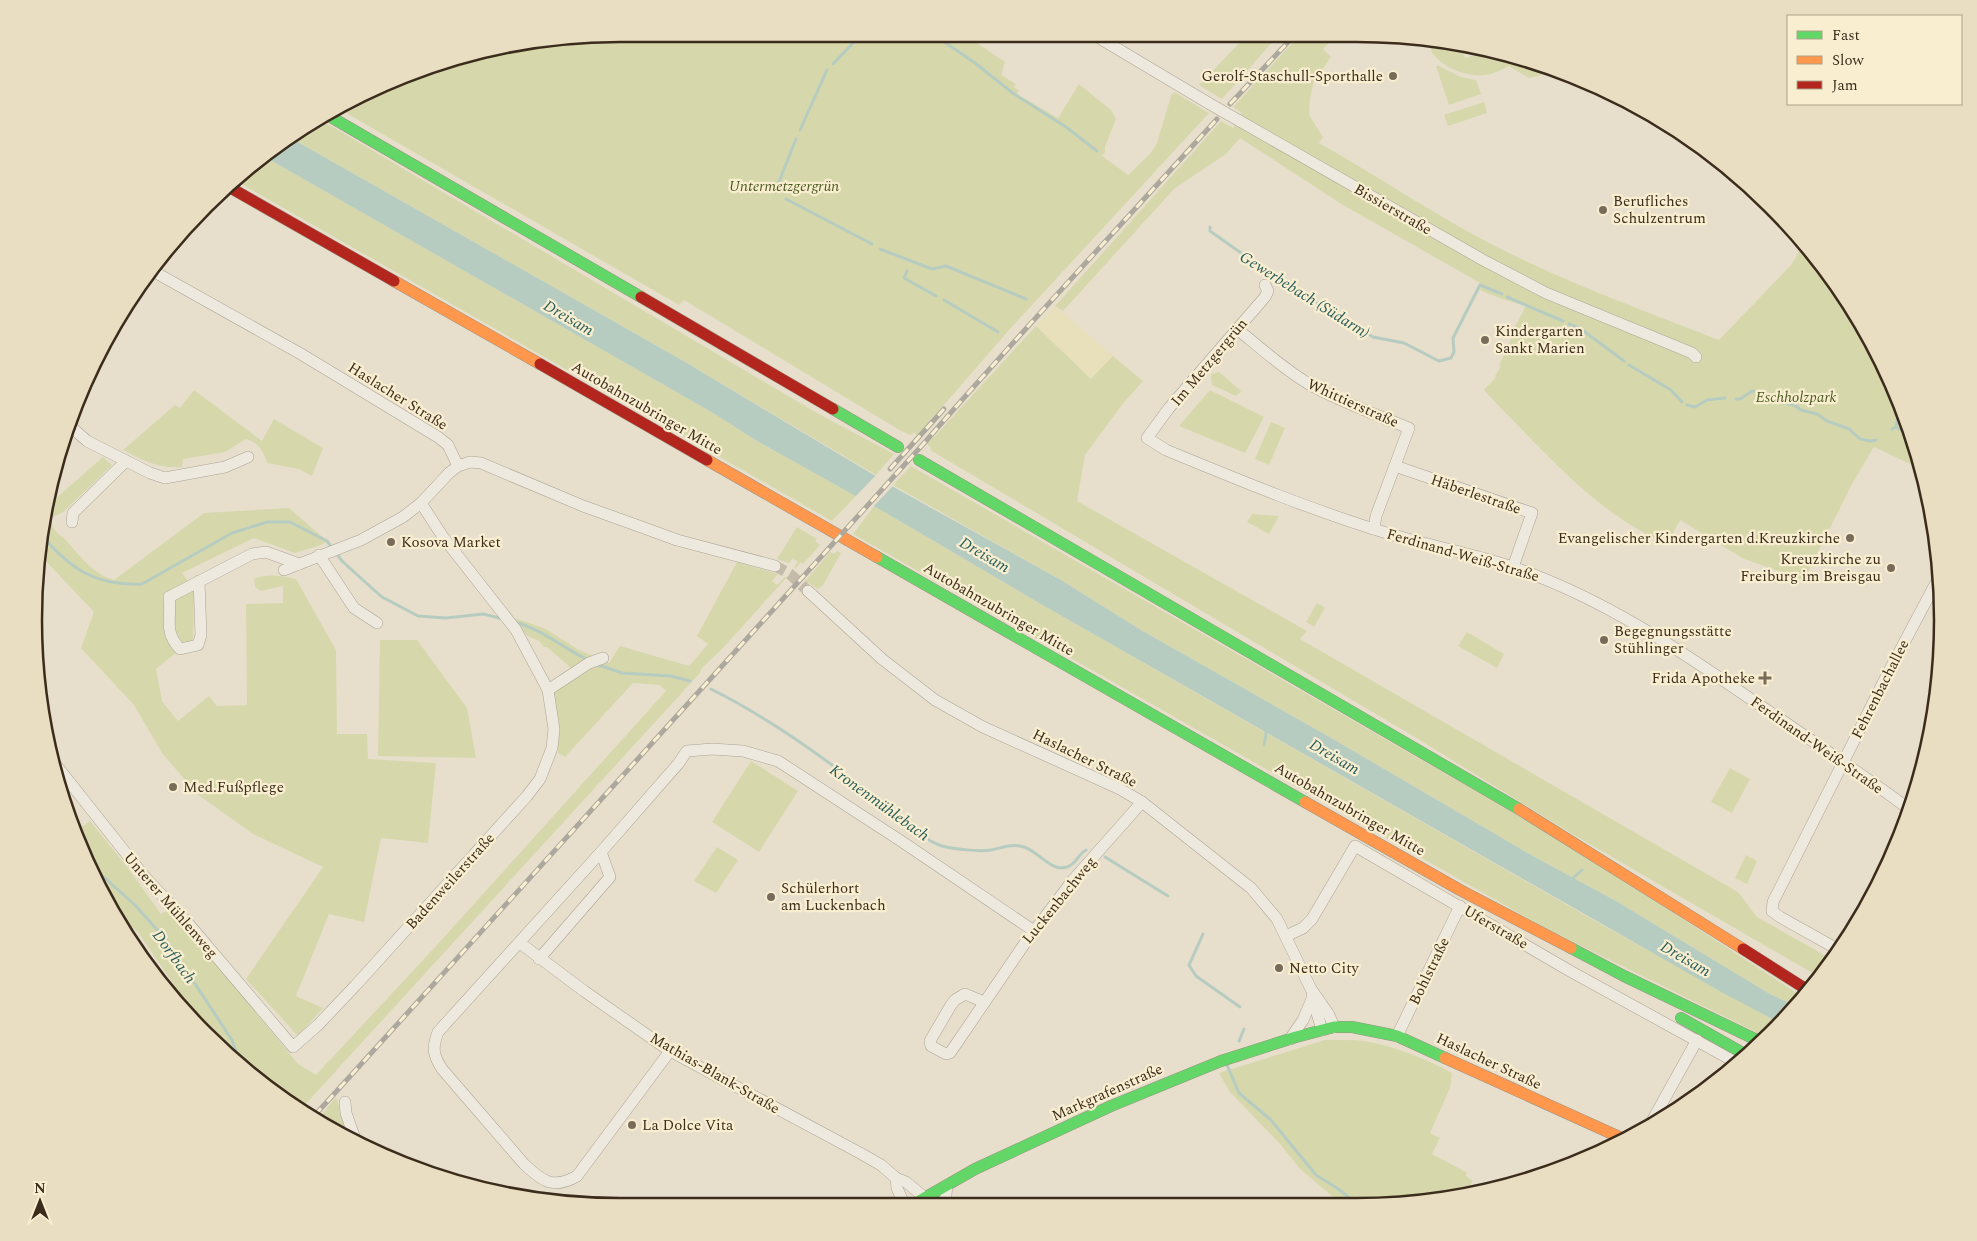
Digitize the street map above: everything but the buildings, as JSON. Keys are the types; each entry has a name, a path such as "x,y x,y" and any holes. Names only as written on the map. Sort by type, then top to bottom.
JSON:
{"main road":[{"path":"334,119 898,448"},
{"name":"Autobahnzubringer Mitte","path":"235,190 1460,890 1624,976 1755,1039"},
{"path":"920,460 1506,801 1598,857 1802,988"},
{"path":"1711,930 1748,941 1787,963"},
{"path":"1624,976 1662,1007 1741,1052"},
{"name":"Haslacher Straße","path":"1322,1030 1334,1027 1352,1027 1397,1036 1617,1136"},
{"name":"Markgrafenstraße","path":"924,1197 974,1170 1149,1088 1231,1057 1322,1030"}],"street":[{"name":"Bissierstraße","path":"1106,42 1210,104 1491,264 1546,293 1696,356"},
{"name":"Haslacher Straße","path":"158,274 301,354 438,437 448,445 458,466"},
{"name":"Im Metzgergrün","path":"1147,438 1169,408 1265,297 1268,291 1265,285"},
{"name":"Whittierstraße","path":"1237,329 1314,387 1409,428 1376,516 1374,529"},
{"path":"75,430 87,441 150,473 165,478 225,467 248,457"},
{"name":"Ferdinand-Weiß-Straße","path":"1147,438 1166,450 1305,506 1374,529 1513,567 1561,586 1621,615 1690,657 1904,805"},
{"path":"72,522 73,513 126,461"},
{"path":"284,570 361,540 395,522 420,504 448,473 458,466 470,462 481,462 583,506 677,540 775,566"},
{"name":"Häberlestraße","path":"1395,466 1532,513 1513,567"},
{"name":"Badenweilerstraße","path":"293,1047 318,1025 355,986 540,779 552,748 554,729 548,690 514,628 443,537 420,504"},
{"path":"199,582 201,635 198,645 180,649 172,640 169,628 169,597 252,554 266,552 299,564"},
{"path":"324,553 354,608 377,623"},
{"name":"Fehrenbachallee","path":"1834,946 1772,911 1773,902 1888,673 1933,588"},
{"name":"Haslacher Straße","path":"808,592 882,659 934,700 984,726 1120,789 1142,802 1251,888 1277,919 1286,936 1311,994 1322,1030"},
{"path":"548,690 597,660"},
{"path":"670,1051 577,1176 568,1181 554,1183 538,1177 524,1164 454,1084 435,1058 434,1043 438,1032 601,852 678,764 687,750 743,751 770,757 1034,931"},
{"name":"Unterer Mühlenweg","path":"63,774 144,876 187,922 293,1047"},
{"name":"Luckenbachweg","path":"984,1002 965,994 955,1000 930,1041 931,1046 946,1054 950,1053 1034,931 1073,880 1142,802"},
{"name":"Uferstraße","path":"1286,936 1303,928 1312,920 1355,846 1570,970 1732,1060"},
{"path":"539,959 610,877 601,852"},
{"name":"Bohlstraße","path":"1397,1036 1460,906"},
{"name":"Mathias-Blank-Straße","path":"520,942 539,959 670,1051 881,1165 924,1197"},
{"name":"Haslacher Straße","path":"1311,994 1329,1014 1334,1027"},
{"path":"1290,1039 1303,1020 1311,994"},
{"path":"1656,1115 1697,1040"},
{"path":"345,1102 346,1114 353,1132"},
{"path":"896,1178 897,1188 901,1198"},
{"path":"945,1198 946,1185"}],"shaded area":[{"path":"1055,306 1113,356 1092,379 1036,326"}],"green space":[{"name":"Untermetzgergrün","path":"620,42 975,42 1005,62 1001,75 1016,84 1014,87 1019,90 1017,94 1058,118 1079,84 1111,110 1116,119 1105,147 1105,153 1101,155 1128,175 1150,154 1157,143 1171,96 1174,92 1209,113 1009,330 917,436 914,432 911,435 901,431 684,300 679,305 345,112 399,86 435,73 471,62 545,47"},
{"path":"1240,42 1272,42 1222,99 1199,85"},
{"name":"Eschholzpark","path":"1293,42 1330,42 1323,49 1331,57 1314,81 1310,98 1309,115 1323,137 1319,143 1476,236 1526,261 1608,297 1719,340 1792,264 1800,250 1837,299 1875,365 1891,399 1913,465 1874,447 1852,484 1804,580 1744,559 1680,520 1667,544 1628,524 1594,499 1547,456 1484,390 1496,377 1501,366 1499,365 1510,344 1512,337 1510,336 1526,306 1480,290 1482,284 1343,205 1240,138 1226,154 1175,188 1063,311 1055,306 1221,121 1233,128 1242,113 1233,107"},
{"path":"1430,47 1463,53 1465,58 1474,55 1506,62 1535,71 1542,75 1529,78 1509,66 1483,75 1467,74 1445,65 1431,51"},
{"path":"1436,66 1461,77 1476,80 1481,94 1449,105"},
{"path":"1484,102 1487,113 1448,126 1444,115"},
{"path":"326,123 817,413 894,454 876,475 687,363 297,142"},
{"path":"271,160 713,413 757,441 856,496 832,521 241,184"},
{"path":"1036,326 1091,379 1113,356 1143,381 1121,406 1085,455 1077,501 1307,631 1300,639 1738,892 1757,917 1826,956 1814,974 1574,835 1418,739 930,450 931,448 926,443 935,436"},
{"path":"1219,372 1241,391 1236,396 1212,385 1211,374"},
{"path":"194,390 262,441 274,419 323,448 312,476 299,469 267,463 260,448 246,439 225,452 183,459 182,467 158,465 123,450 175,405 180,408"},
{"path":"1210,390 1264,417 1245,453 1179,426"},
{"path":"1271,422 1285,428 1269,465 1255,459"},
{"path":"103,457 112,465 63,512 52,517 56,498"},
{"path":"911,466 1564,842 1798,994 1790,1003 1770,994 1616,901 1533,856 1141,630 1061,580 893,485"},
{"path":"874,506 1046,607 1604,926 1774,1020 1760,1034 1545,928 853,534"},
{"path":"289,508 327,541 321,545 295,553 254,538 182,573 194,589 193,639 156,669 162,701 178,721 209,696 217,706 247,705 246,604 283,603 283,586 261,591 255,587 254,579 275,576 296,579 336,650 337,734 367,734 368,759 436,763 428,843 381,838 364,922 329,914 296,996 323,1008 298,1036 246,979 323,867 253,834 197,794 162,753 134,705 81,648 94,612 46,561 52,521 56,531 92,568 114,580 204,513"},
{"path":"1252,514 1279,516 1269,534 1247,522"},
{"path":"797,527 817,539 815,541 820,545 803,564 801,562 796,568 794,567 798,562 793,558 789,563 777,559"},
{"path":"837,551 841,553 823,585 818,589 805,581 830,552 834,554"},
{"path":"737,562 778,574 772,581 777,585 786,578 305,1105 239,1055 186,1002 137,931 131,927 120,909 102,876 81,828 90,821 161,914 168,910 199,943 298,1064 316,1075 436,946 666,691 660,685 633,683 565,757 558,753 557,718 553,694 571,668 539,641 526,635 514,618 544,628 579,650 609,663 620,646 689,666 708,644 697,636"},
{"path":"1317,603 1325,608 1314,627 1306,622"},
{"path":"1467,632 1504,654 1497,668 1458,646"},
{"path":"380,640 417,640 467,708 476,758 378,756"},
{"path":"751,761 798,791 759,852 712,822"},
{"path":"1730,768 1750,779 1732,813 1711,802"},
{"path":"717,847 738,860 716,893 694,881"},
{"path":"1746,855 1757,861 1747,884 1735,878"},
{"path":"1325,1040 1373,1042 1417,1056 1452,1073 1450,1088 1430,1133 1440,1138 1432,1154 1466,1172 1466,1176 1473,1181 1469,1187 1432,1194 1334,1198 1300,1169 1281,1145 1229,1091 1219,1073"},
{"path":"336,1097 346,1129 331,1121 321,1115"}],"water":[{"name":"Dreisam","path":"297,142 687,363 899,490 1061,580 1141,630 1533,856 1616,901 1770,994 1790,1003 1774,1020 1723,993 1046,607 886,513 757,441 713,413 271,160"}],"pier":[{"path":"878,473 895,484 872,508 854,498"}],"waterway":[{"path":"833,64 854,42"},
{"name":"Gewerbebach (Südarm)","path":"944,42 975,63 1014,94 1066,127 1097,151"},
{"path":"800,130 827,70"},
{"path":"775,192 796,139"},
{"path":"786,199 872,244"},
{"name":"Gewerbebach (Südarm)","path":"1210,227 1210,231 1282,282 1373,337 1404,343 1439,361 1451,358 1454,352 1453,338 1480,285 1502,294"},
{"path":"880,249 932,269 946,266 1026,299"},
{"path":"907,271 904,278 936,296"},
{"name":"Gewerbebach (Südarm)","path":"1507,297 1563,321"},
{"path":"944,300 998,332"},
{"name":"Gewerbebach (Südarm)","path":"1569,324 1581,329 1624,361"},
{"name":"Gewerbebach (Südarm)","path":"1629,365 1671,390 1682,402"},
{"name":"Gewerbebach (Südarm)","path":"1736,399 1740,399 1752,391 1761,392 1766,397 1774,397 1783,403 1817,414 1827,421 1849,429 1860,439 1876,440"},
{"name":"Gewerbebach (Südarm)","path":"1687,405 1695,407 1707,400 1725,398"},
{"path":"1896,427 1898,417"},
{"name":"Gewerbebach (Südarm)","path":"1892,429 1896,427 1902,431"},
{"name":"Kronenmühlebach","path":"48,542 64,558 86,574 111,582 142,584 232,533 267,522 290,522 327,541 342,561 382,597 418,616 446,618 483,614 503,619"},
{"name":"Kronenmühlebach","path":"514,622 534,629 588,660"},
{"name":"Kronenmühlebach","path":"596,664 622,673 671,676 690,681"},
{"name":"Kronenmühlebach","path":"711,689 747,708 798,741 848,777 907,825 942,846 980,851 1020,846 1032,851 1049,864 1061,868 1073,864 1086,850"},
{"path":"1264,745 1267,728"},
{"name":"Kronenmühlebach","path":"1105,857 1168,896"},
{"path":"1571,880 1582,870"},
{"name":"Dorfbach","path":"102,875 135,905 167,941 232,1040 237,1053"},
{"name":"Kronenmühlebach","path":"1203,934 1189,965 1196,976 1240,1007"},
{"name":"Kronenmühlebach","path":"1239,1041 1244,1029"},
{"name":"Kronenmühlebach","path":"1227,1065 1239,1093 1271,1120 1316,1175 1350,1198"}],"tunnel":[{"path":"775,566 790,574 808,591"}],"railway":[{"path":"1230,104 1288,42"},
{"path":"317,1112 1217,119"},
{"path":"890,469 944,409"}],"traffic: fast":[{"path":"334,119 641,297"},
{"path":"833,409 898,447"},
{"path":"919,460 1519,809"},
{"path":"877,557 1305,802"},
{"path":"1571,948 1624,976 1755,1039"},
{"path":"1681,1018 1741,1052"},
{"path":"924,1198 975,1169 1111,1106 1221,1061 1296,1037 1334,1027 1352,1027 1397,1036 1445,1058"}],"traffic: slow":[{"path":"394,281 540,364"},
{"path":"707,460 877,557"},
{"path":"1305,802 1460,890 1571,948"},
{"path":"1519,809 1743,949"},
{"path":"1445,1058 1617,1136"}],"traffic: jam":[{"path":"235,190 394,281"},
{"path":"641,297 833,409"},
{"path":"540,364 707,460"},
{"path":"1743,949 1803,987"}],"place":[{"name":"Gerolf-Staschull-Sporthalle","path":"1393,76"},
{"name":"Berufliches Schulzentrum","path":"1603,210"},
{"name":"Kindergarten Sankt Marien","path":"1485,340"},
{"name":"Evangelischer Kindergarten d.Kreuzkirche","path":"1850,538"},
{"name":"Kosova Market","path":"391,542"},
{"name":"Kreuzkirche zu Freiburg im Breisgau","path":"1891,568"},
{"name":"Begegnungsstätte Stühlinger","path":"1604,640"},
{"name":"Frida Apotheke","path":"1765,678"},
{"name":"Med.Fußpflege","path":"173,787"},
{"name":"Schülerhort am Luckenbach","path":"771,897"},
{"name":"Netto City","path":"1279,968"},
{"name":"La Dolce Vita","path":"632,1125"}]}
